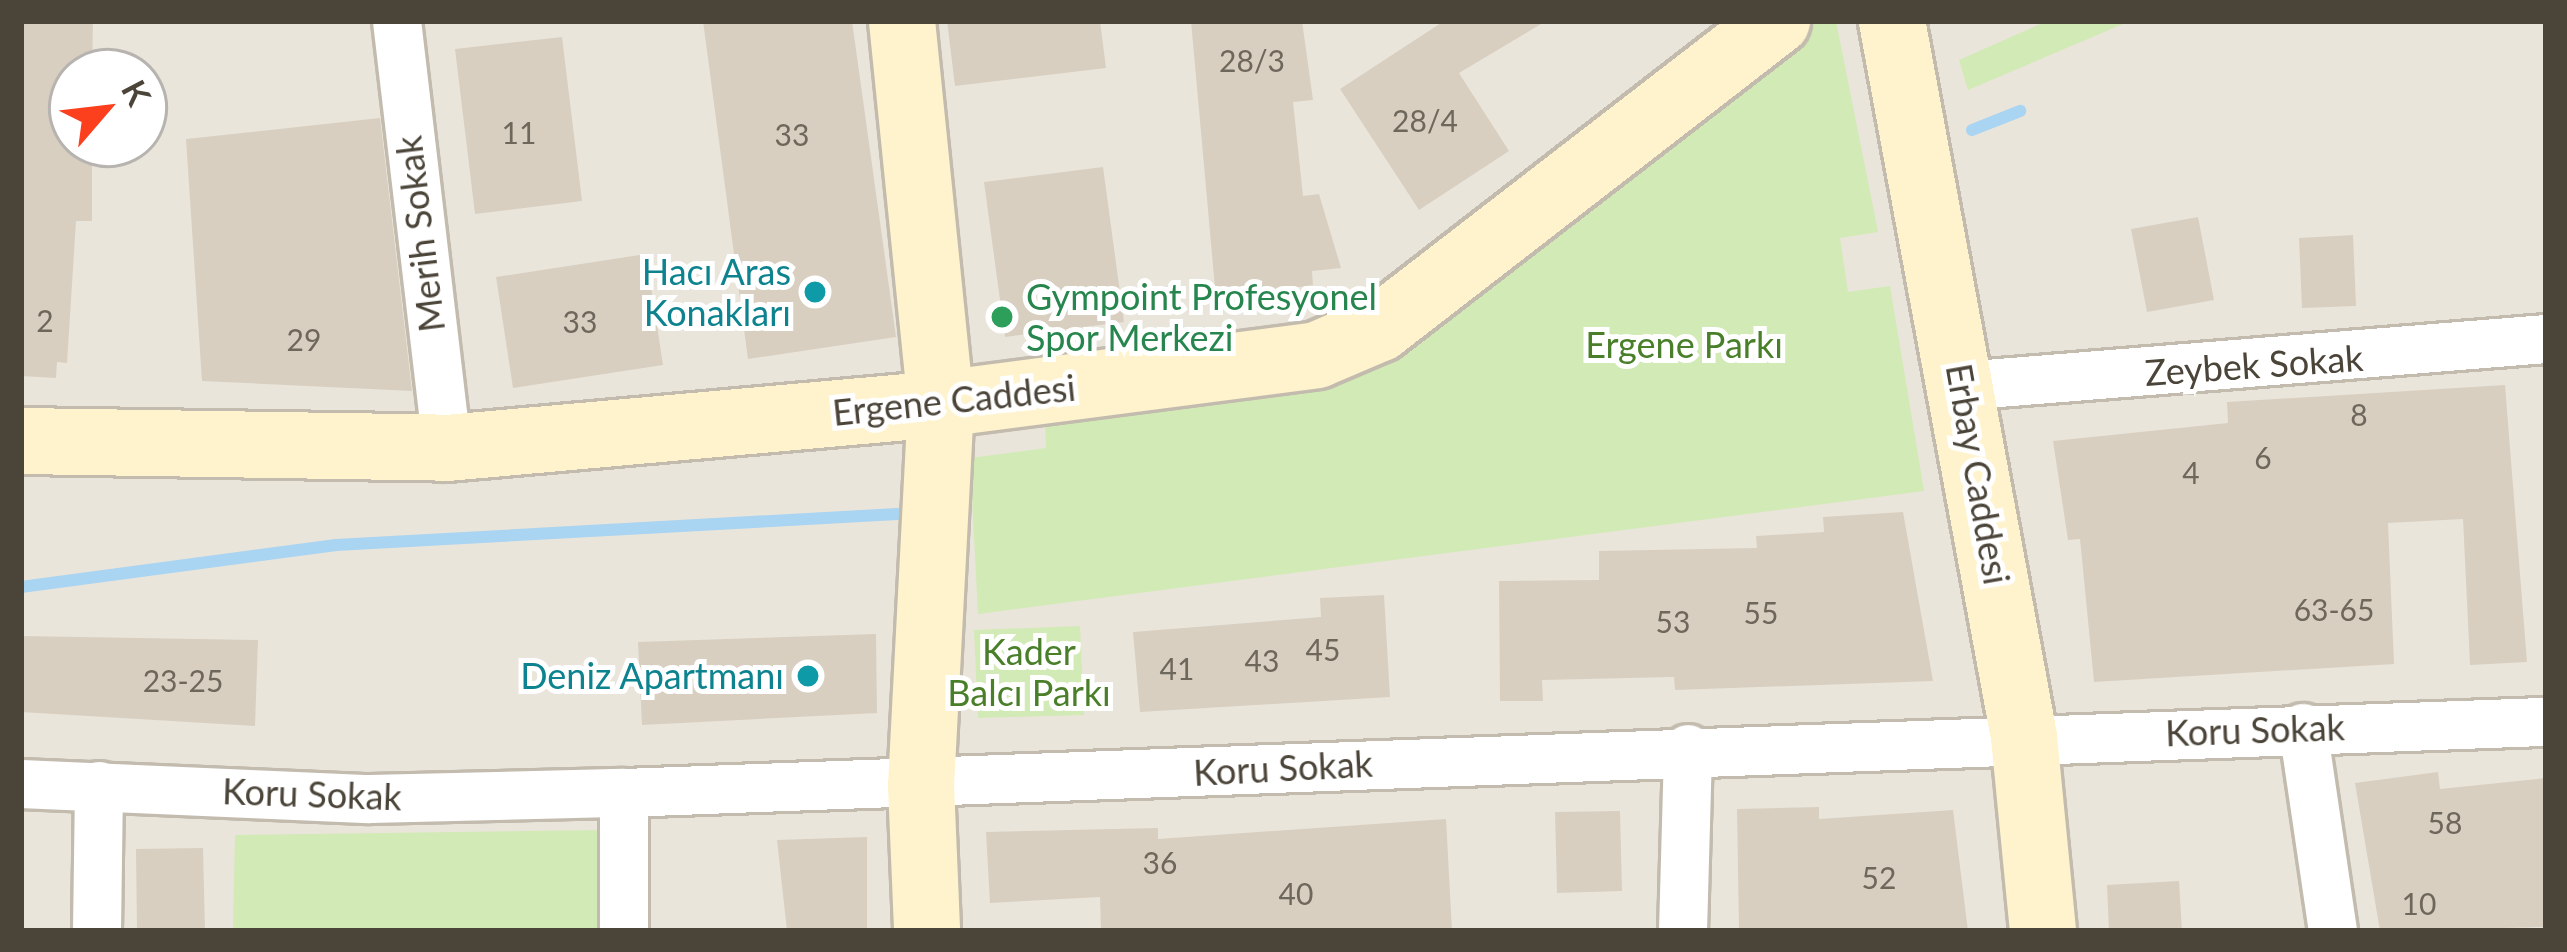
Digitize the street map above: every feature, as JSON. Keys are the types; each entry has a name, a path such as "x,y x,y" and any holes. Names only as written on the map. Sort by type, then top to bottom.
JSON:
{"street":[{"name":"Merih Sokak","path":"397,21 447,448"},
{"path":"902,21 938,434 938,556 922,785 927,931"},
{"name":"Ergene Caddesi","path":"21,441 447,448 938,434 1349,344 1777,21"},
{"name":"Erbay Caddesi","path":"1892,21 2024,736 2043,931"},
{"name":"Zeybek Sokak","path":"1962,386 2546,340"},
{"name":"Koru Sokak","path":"21,784 370,799 625,793 922,785 2024,736 2546,722"},
{"path":"2303,728 2333,931"},
{"path":"1683,931 1688,749"},
{"path":"97,931 98,786"},
{"path":"624,931 625,793"}],"shaded area":[{"path":"21,21 2546,21 2546,931 21,931"}],"green space":[{"name":"Ergene Parkı","path":"1818,21 1836,21 1878,232 1840,238 1848,292 1890,286 1924,491 978,614 970,458 1046,448 1045,420 1373,370"},
{"path":"2047,21 2130,21 1968,90 1959,60"},
{"name":"Kader Balcı Parkı","path":"1080,626 1084,715 978,718 974,630"},
{"path":"606,830 603,931 233,931 235,835"}],"building":[{"path":"21,21 93,21 92,48 48,48 48,168 92,168 92,221 76,221 67,363 57,362 56,378 21,376"},
{"path":"703,21 852,21 896,337 748,359"},
{"path":"947,21 1100,21 1106,68 955,86"},
{"path":"1191,21 1302,21 1313,100 1293,102 1303,196 1319,194 1341,268 1312,271 1313,285 1216,299"},
{"path":"1444,21 1546,21 1459,73 1509,151 1419,210 1340,89"},
{"path":"562,37 582,201 475,214 455,49"},
{"path":"380,118 412,391 202,381 186,139"},
{"path":"1103,167 1124,322 1005,337 984,182"},
{"path":"2198,217 2214,300 2147,312 2131,229"},
{"path":"2353,235 2356,306 2302,308 2299,238"},
{"path":"646,254 663,365 513,388 496,277"},
{"path":"2505,385 2527,662 2470,665 2463,519 2388,523 2394,664 2094,682 2080,539 2068,540 2053,441 2228,423 2227,402"},
{"path":"1903,512 1933,681 1675,690 1674,677 1542,680 1543,701 1500,701 1499,581 1599,580 1599,551 1757,548 1756,536 1824,532 1823,517"},
{"path":"1384,595 1390,697 1140,712 1133,632 1321,617 1320,598"},
{"path":"876,634 877,713 642,725 638,642"},
{"path":"21,636 258,640 255,726 21,712"},
{"path":"2438,772 2440,789 2546,778 2546,927 2380,931 2355,783"},
{"path":"1819,807 1819,819 1953,810 1968,931 1739,931 1737,809"},
{"path":"1620,811 1622,891 1557,893 1555,812"},
{"path":"1446,819 1452,931 1101,931 1100,897 990,903 986,832 1158,828 1158,839"},
{"path":"867,837 867,931 787,931 777,840"},
{"path":"203,848 205,931 137,931 136,849"},
{"path":"2179,881 2182,931 2109,931 2107,885"}],"waterway":[{"path":"1972,130 2020,111"},
{"path":"21,587 336,545 915,513"}],"place":[{"name":"Hacı Aras Konakları","path":"815,292"},
{"name":"Gympoint Profesyonel Spor Merkezi","path":"1002,317"},
{"name":"Deniz Apartmanı","path":"808,676"}]}
